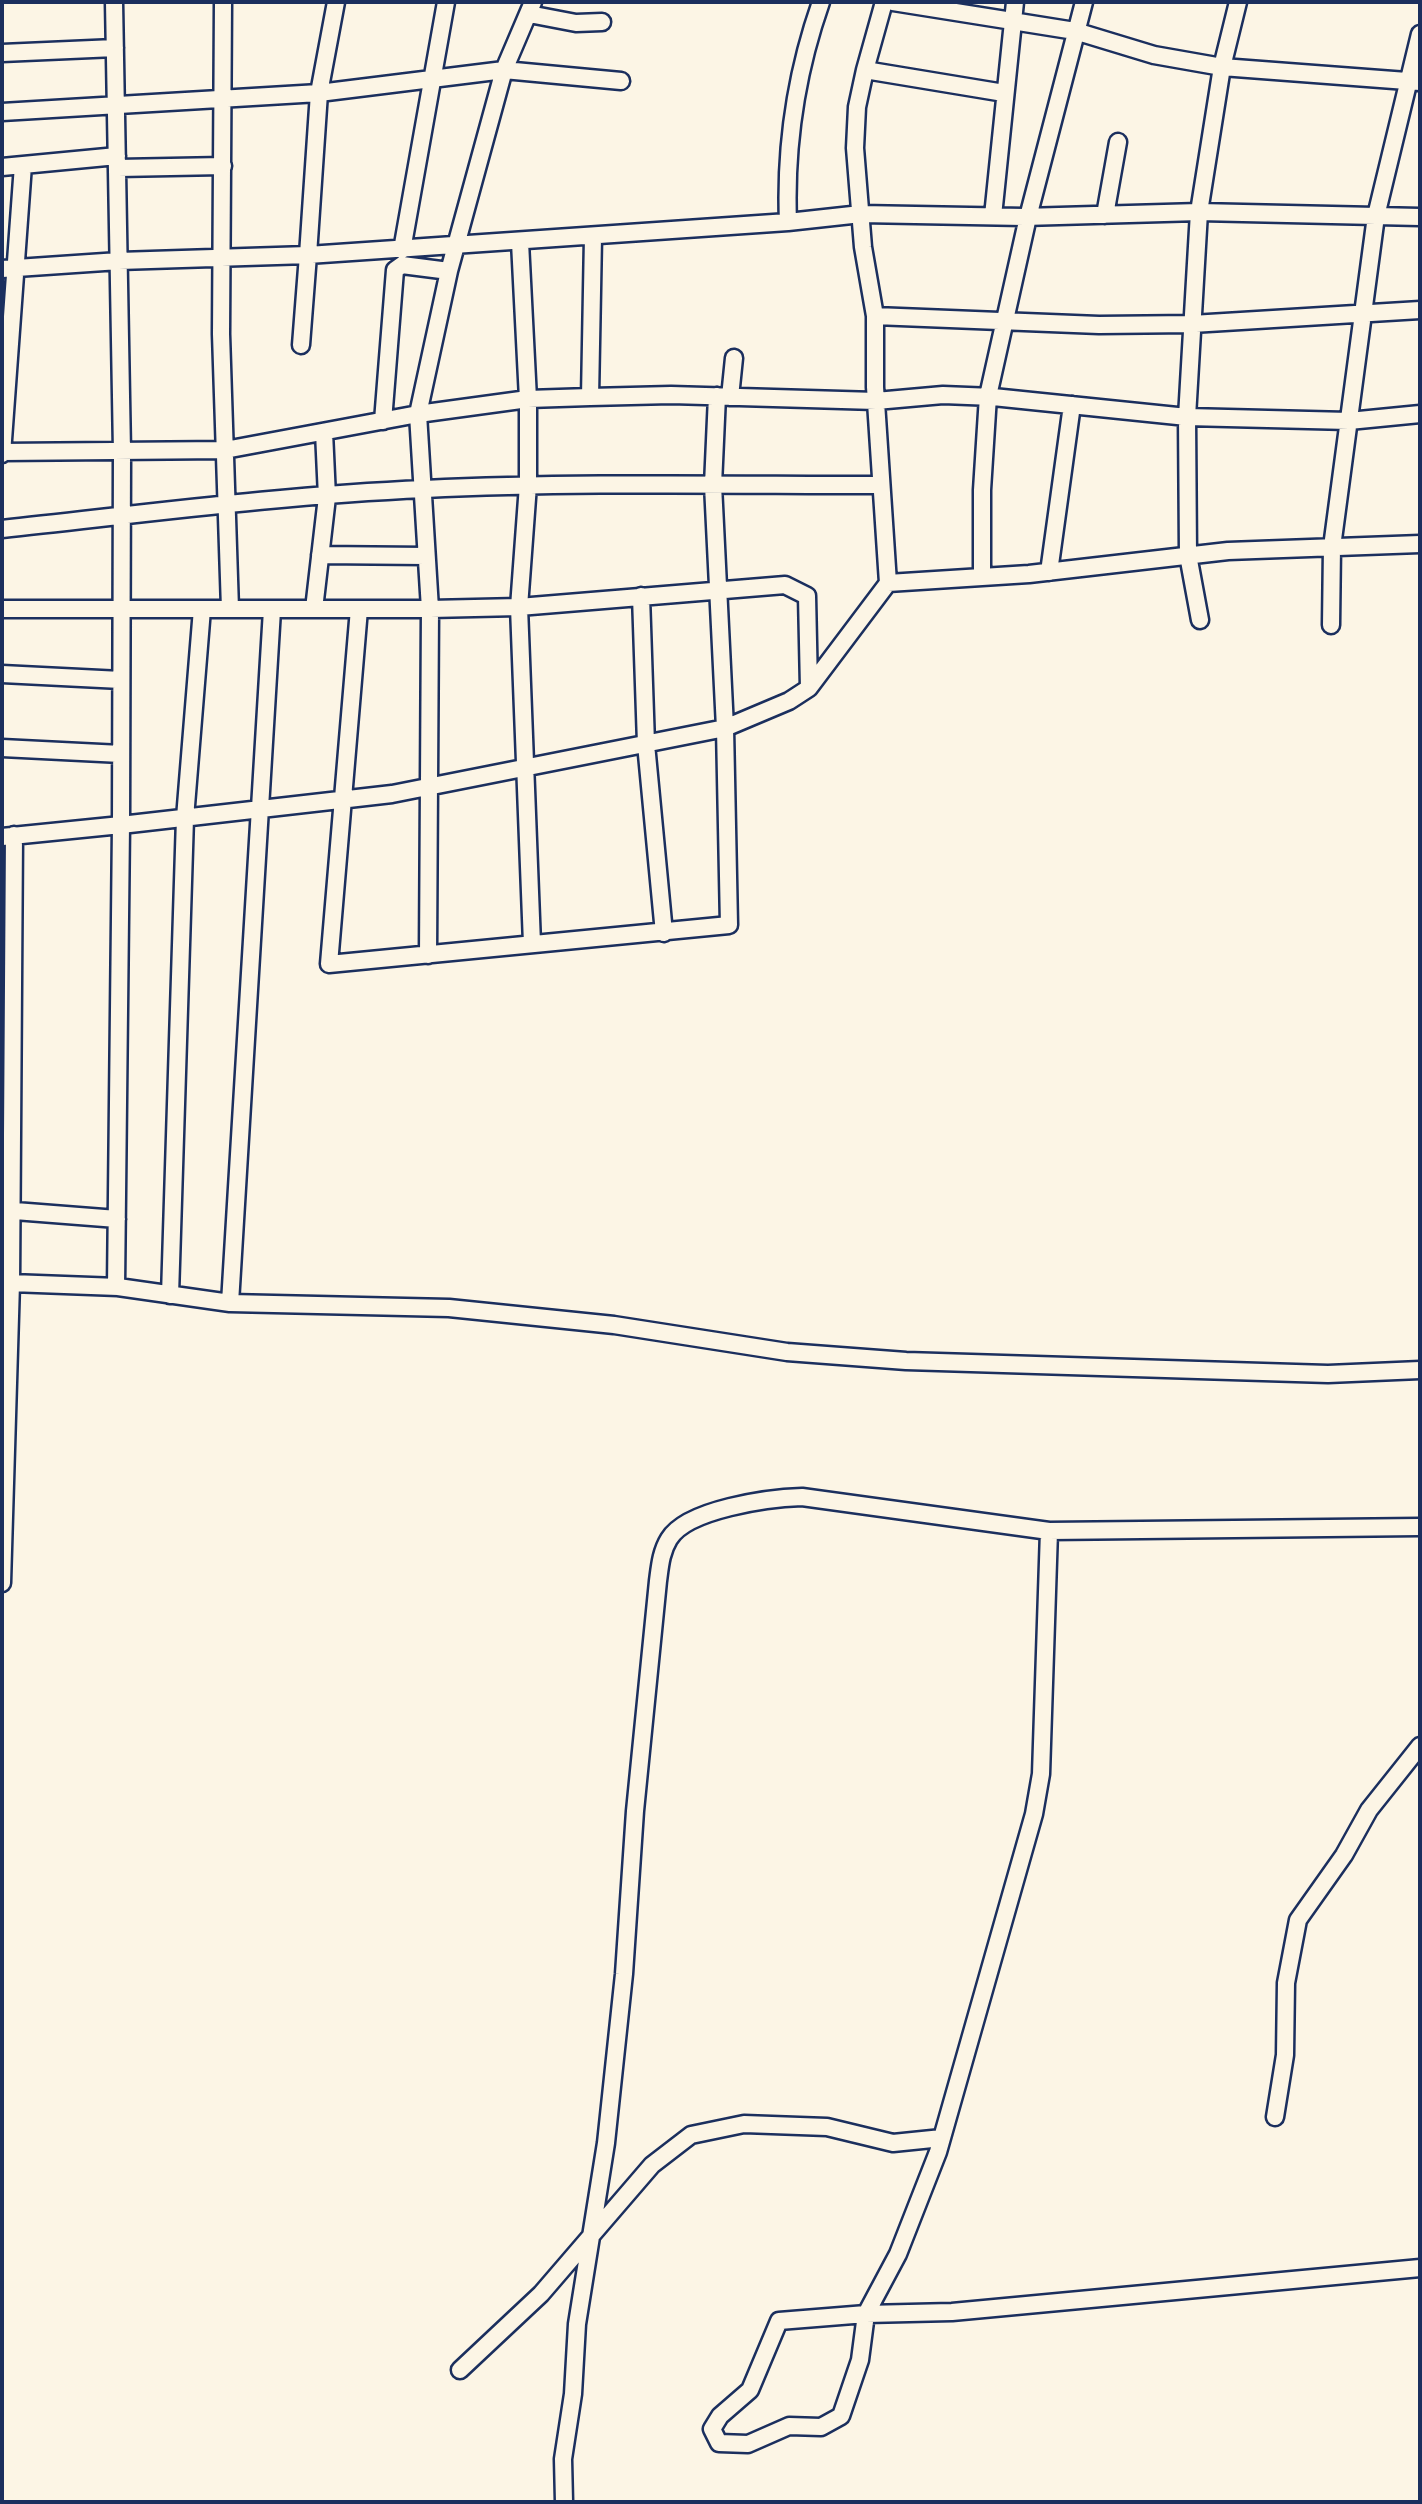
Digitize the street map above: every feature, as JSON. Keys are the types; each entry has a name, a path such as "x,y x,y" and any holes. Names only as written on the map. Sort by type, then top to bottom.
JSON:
{"street":[{"path":"114,2 122,452 116,1287"},
{"path":"223,2 222,258 230,608"},
{"path":"301,345 320,93 337,2"},
{"path":"402,250 446,2"},
{"path":"788,222 791,118 804,49 821,2"},
{"path":"2,1583 6,1352 11,1283 7,1211 8,836 345,801 430,786 725,728 789,701 809,688 888,583 876,401 875,316 863,247 855,148 857,107 884,2"},
{"path":"893,2 1074,31 1154,55 1222,67 1414,82"},
{"path":"993,216 1014,2"},
{"path":"982,577 982,489 988,396 1028,217 1074,31 1084,2"},
{"path":"1200,620 1188,555 1187,417 1192,324 1199,212 1222,67 1238,2"},
{"path":"428,956 430,610 418,414 449,271 504,70 531,8 576,23 602,22"},
{"path":"1331,625 1332,547 1376,216 1414,82 1420,34"},
{"path":"2,53 115,48"},
{"path":"2,112 320,93 504,70 621,80"},
{"path":"865,70 1004,93"},
{"path":"1105,215 1118,142"},
{"path":"2,167 118,162 222,166"},
{"path":"23,165 9,268 2,453 225,450 418,414 528,399 590,397 876,401 943,395 988,396 1187,417 1349,421 1420,414"},
{"path":"9,268 456,247 861,214 1028,217 1199,212 1420,217"},
{"path":"590,397 593,237"},
{"path":"520,242 528,399 528,485 519,607 531,944"},
{"path":"383,421 395,270 402,265 449,271"},
{"path":"875,316 1098,325 1192,324 1420,310"},
{"path":"359,609 345,801 329,964 729,925 725,728 716,590 713,485 724,397 734,358"},
{"path":"1049,572 1072,405"},
{"path":"314,609 327,497 324,432"},
{"path":"2,529 228,503 421,489 528,485 881,485"},
{"path":"888,583 1049,572 1188,555 1420,544"},
{"path":"320,555 426,556"},
{"path":"2,609 430,610 519,607 785,585 807,596 809,688"},
{"path":"641,596 646,744 664,933"},
{"path":"170,1295 185,818 202,608"},
{"path":"230,1303 272,610"},
{"path":"2,674 121,680"},
{"path":"2,748 121,754"},
{"path":"7,1211 117,1219"},
{"path":"11,1283 116,1287 230,1303 449,1308 614,1325 787,1352 906,1361 1328,1374 1420,1370"},
{"path":"564,2502 563,2459 573,2394 577,2324 606,2143 624,1974 635,1811 658,1581 662,1556 670,1536 687,1523 721,1511 766,1498 802,1497 1049,1531 1420,1527"},
{"path":"1049,1531 1041,1774 1037,1801 942,2138 898,2255 866,2314 860,2360 841,2416 821,2427 789,2426 748,2444 719,2444 712,2428 720,2416 750,2390 779,2320 866,2314 951,2312 1420,2268"},
{"path":"1275,2117 1285,2055 1286,1983 1293,1934 1298,1920 1344,1855 1369,1811 1420,1746"},
{"path":"460,2370 541,2294 591,2240 652,2165 691,2135 744,2124 827,2127 893,2143 942,2138"}]}
